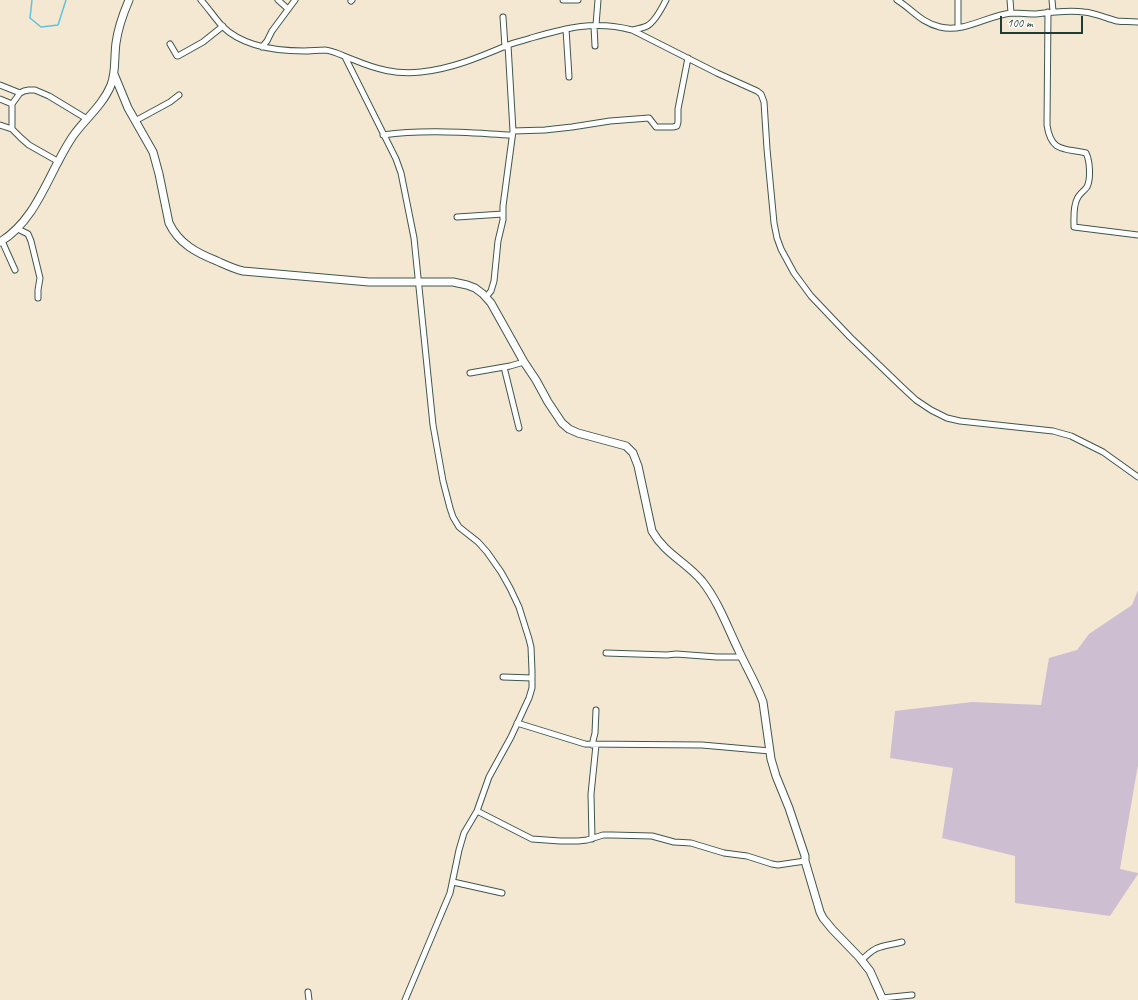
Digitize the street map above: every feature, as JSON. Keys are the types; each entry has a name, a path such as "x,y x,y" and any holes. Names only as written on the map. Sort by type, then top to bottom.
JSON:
{"street":[{"path":"15,270 1,242 18,229 29,214 72,138 105,97 114,74 117,35 129,0"},
{"path":"201,0 230,32 262,47 291,51 326,50 387,71 421,72 456,64 488,54 506,46 566,28 595,25 620,26 632,30 717,73 757,91 761,94 764,102 774,223 781,249 794,273 812,296 858,346 916,400 947,418 960,421 1053,431 1071,436 1103,452 1138,477"},
{"path":"278,0 288,8"},
{"path":"262,47 294,0"},
{"path":"562,0 578,0"},
{"path":"594,46 598,0"},
{"path":"632,30 650,25 666,0"},
{"path":"897,0 904,4 915,15 928,22 941,27 950,28 972,24 988,18 1011,14 1035,14 1050,12 1087,12 1116,20 1138,22"},
{"path":"958,0 958,27"},
{"path":"1010,0 1011,14"},
{"path":"1052,0 1050,12 1048,134 1054,143 1062,149 1086,153 1088,158 1089,169 1087,186 1077,198 1074,227 1138,235"},
{"path":"486,297 493,286 496,255 503,220 512,133 503,17"},
{"path":"170,44 178,56 203,42 223,26"},
{"path":"566,28 569,77"},
{"path":"345,57 396,159 401,173 414,238 433,425 443,481 450,508 459,527 478,542 493,560 507,583 519,607 531,647 532,688 529,698 489,777 477,811 468,825 462,841 453,882 447,901 405,1000"},
{"path":"383,135 404,132 512,133 646,118 649,118 656,127 677,126 679,102 688,58"},
{"path":"114,74 128,108 150,146 155,160 167,217 171,227 179,238 198,254 243,271 369,282 439,281 461,283 475,288 491,303 524,362 562,423 569,429 578,433 626,446 633,453 638,466 652,531 657,540 665,549 698,576 703,582 715,600 742,657 756,682 763,702 770,751 776,776 803,849 805,861 823,918 870,971 882,999 912,995"},
{"path":"0,85 20,93"},
{"path":"12,129 12,104 24,90 35,90 49,96 86,119"},
{"path":"135,121 170,102 179,95"},
{"path":"0,99 12,104"},
{"path":"0,125 12,129 30,145 58,162"},
{"path":"457,218 503,214"},
{"path":"18,229 28,234 31,241 40,278 38,298"},
{"path":"470,373 524,362"},
{"path":"504,367 520,428"},
{"path":"606,653 742,657"},
{"path":"503,676 532,678"},
{"path":"592,839 591,794 596,710"},
{"path":"517,723 566,739 594,745 702,745 770,751"},
{"path":"477,811 532,839 578,841 592,839 603,835 652,836 724,853 747,856 778,865 805,861"},
{"path":"453,882 502,893"},
{"path":"862,961 875,948 902,942"},
{"path":"308,992 309,1000"}],"shaded area":[{"path":"1138,590 1138,765 1120,869 1138,874 1110,916 1015,903 1015,856 942,838 953,768 890,758 895,711 972,702 1041,705 1049,658 1077,650 1089,634 1132,605"}],"waterway":[{"path":"32,0 30,18 41,27 58,25 66,0"}]}
